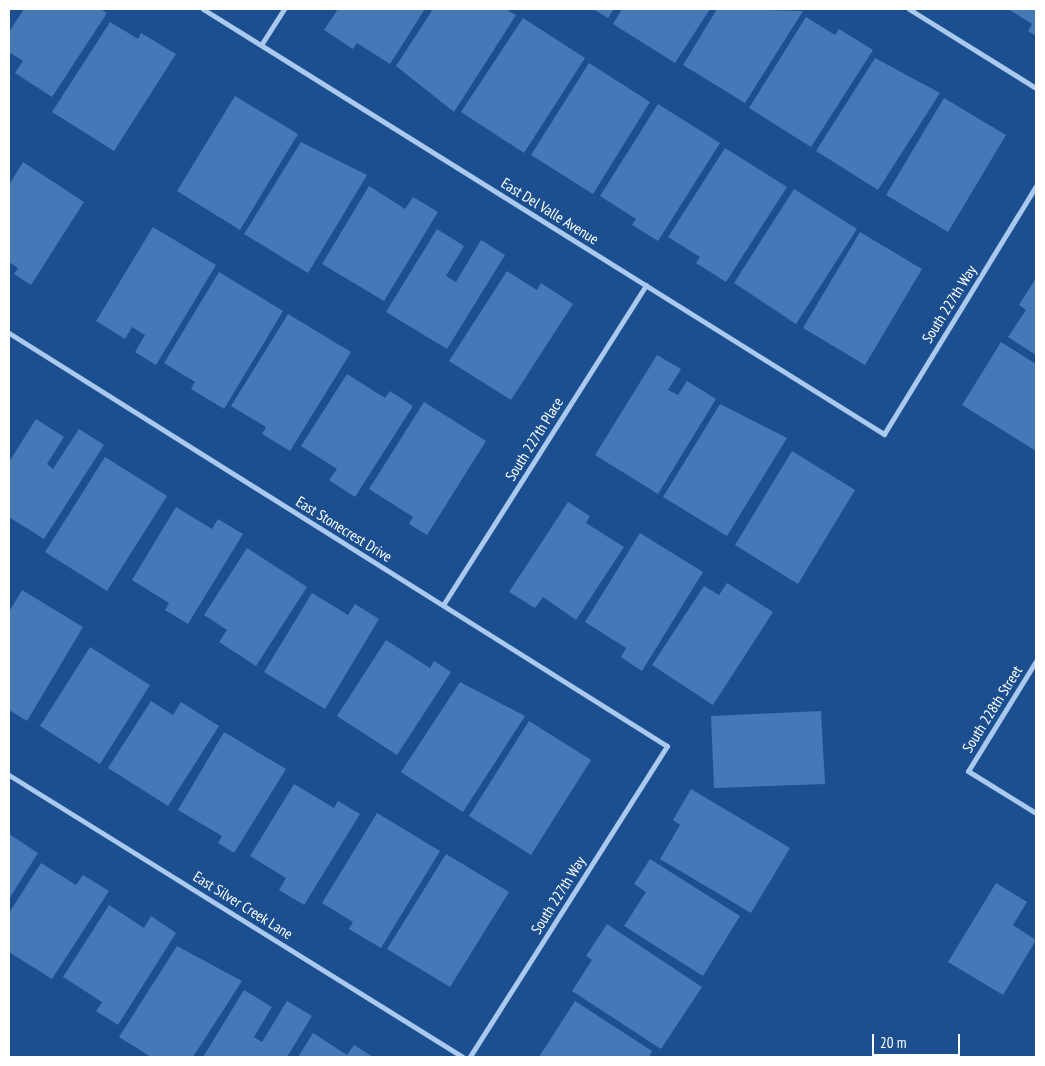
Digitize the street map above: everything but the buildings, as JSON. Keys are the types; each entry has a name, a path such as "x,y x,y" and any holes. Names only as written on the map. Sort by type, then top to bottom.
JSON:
{"street":[{"name":"East Del Valle Avenue","path":"203,9 884,434"},
{"path":"261,45 284,9"},
{"path":"909,9 1036,88"},
{"name":"South 227th Way","path":"884,434 1036,186"},
{"name":"South 227th Place","path":"443,605 646,285"},
{"name":"East Stonecrest Drive","path":"9,333 667,746"},
{"name":"South 228th Street","path":"1036,661 968,771 1036,813"},
{"name":"South 227th Way","path":"470,1057 667,746"},
{"name":"East Silver Creek Lane","path":"9,775 464,1057"}]}
